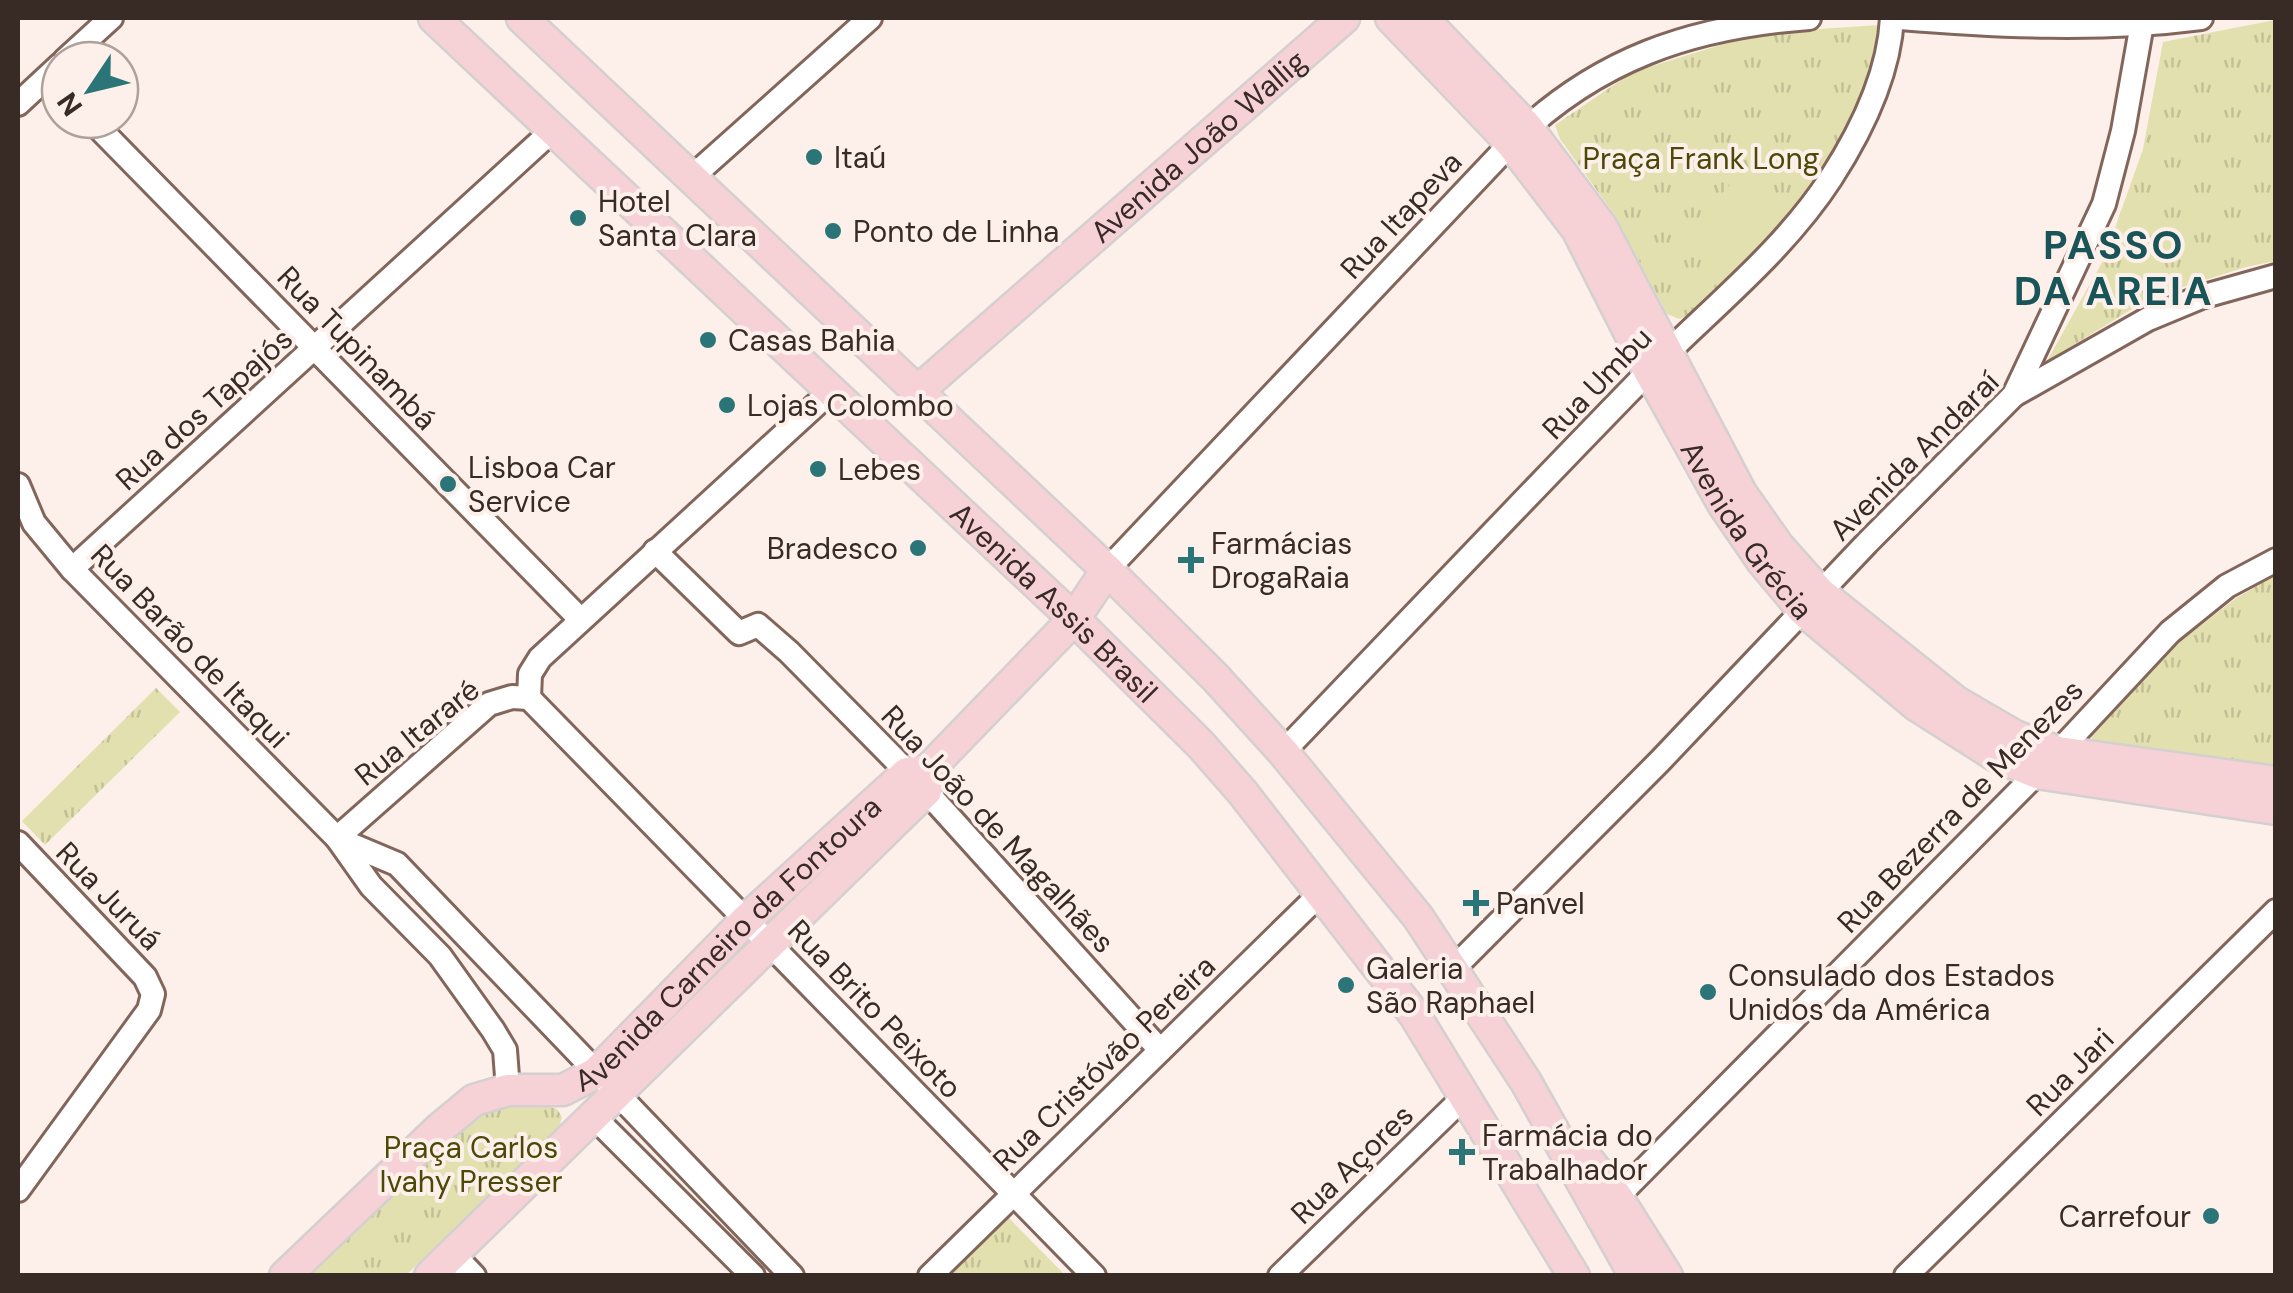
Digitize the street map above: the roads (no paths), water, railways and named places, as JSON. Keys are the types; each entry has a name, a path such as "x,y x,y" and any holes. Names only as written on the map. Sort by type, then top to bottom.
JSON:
{"main road":[{"name":"Avenida Assis Brasil","path":"434,18 1074,618 1201,745 1243,793 1414,1014 1574,1276"},
{"name":"Avenida Assis Brasil","path":"522,18 1107,570 1215,677 1283,752 1418,917 1609,1207 1667,1276"},
{"name":"Avenida João Wallig","path":"918,391 1344,18"},
{"name":"Avenida Grécia","path":"1391,18 1519,135"},
{"name":"Avenida Grécia","path":"1422,18 1519,135 1658,362 1812,601 2048,762 2276,809"},
{"name":"Avenida Carneiro da Fontoura","path":"285,1276 474,1100 508,1090 563,1090 607,1084 768,943 1074,618 1107,570"},
{"name":"Avenida Grécia","path":"2048,762 2276,782"},
{"name":"Avenida Carneiro da Fontoura","path":"430,1276 464,1265 594,1117 607,1084 746,920 921,778"},
{"path":"1609,1207 1635,1276"}],"street":[{"path":"89,40 111,18"},
{"path":"692,178 870,18"},
{"name":"Rua Itapeva","path":"1107,570 1519,135 1582,85 1659,47 1748,22 1809,18"},
{"name":"Rua Umbu","path":"1283,752 1800,220 1831,178 1862,122 1891,42 1892,18"},
{"path":"1900,18 1968,23 2200,18"},
{"path":"2014,395 2104,204 2124,131 2143,21"},
{"path":"18,104 40,86"},
{"name":"Rua dos Tapajós","path":"72,569 553,130"},
{"name":"Rua Tupinambá","path":"111,140 580,619"},
{"name":"Avenida Andaraí","path":"1452,970 2014,395 2148,319 2201,297 2276,276"},
{"name":"Rua Itararé","path":"336,838 489,704 512,697 529,698 530,674 540,658 830,392"},
{"name":"Rua Barão de Itaqui","path":"18,484 34,523 72,569 336,838 371,886 440,956 505,1050 508,1090"},
{"name":"Rua João de Magalhães","path":"655,550 738,633 758,625 921,778 1160,1050"},
{"name":"Rua Bezerra de Menezes","path":"1609,1207 2048,762 2170,632 2227,586 2276,560"},
{"name":"Rua Brito Peixoto","path":"529,698 1094,1276"},
{"name":"Rua Barão de Itaqui","path":"336,838 397,864 792,1276"},
{"name":"Rua Juruá","path":"18,843 145,977 153,994 149,1010 21,1176"},
{"path":"371,886 397,864"},
{"name":"Rua Cristóvão Pereira","path":"930,1276 1321,893"},
{"name":"Rua Jari","path":"1906,1276 2276,911"},
{"name":"Rua Açores","path":"1280,1276 1465,1096"},
{"path":"594,1117 753,1276"},
{"path":"722,1245 743,1225"}],"place":[{"name":"Itaú","path":"814,157"},
{"name":"Hotel Santa Clara","path":"578,218"},
{"name":"Ponto de Linha","path":"833,231"},
{"name":"Casas Bahia","path":"708,340"},
{"name":"Lojas Colombo","path":"727,405"},
{"name":"Lebes","path":"818,469"},
{"name":"Lisboa Car Service","path":"448,484"},
{"name":"Bradesco","path":"918,548"},
{"name":"Farmácias DrogaRaia","path":"1191,560"},
{"name":"Panvel","path":"1476,903"},
{"name":"Galeria São Raphael","path":"1346,985"},
{"name":"Consulado dos Estados Unidos da América","path":"1708,992"},
{"name":"Farmácia do Trabalhador","path":"1462,1152"},
{"name":"Carrefour","path":"2211,1216"}],"district":[{"name":"PASSO DA AREIA","path":"2114,268"}],"park label":[{"name":"Praça Frank Long","path":"1701,158"},
{"name":"Praça Carlos Ivahy Presser","path":"471,1164"}]}
